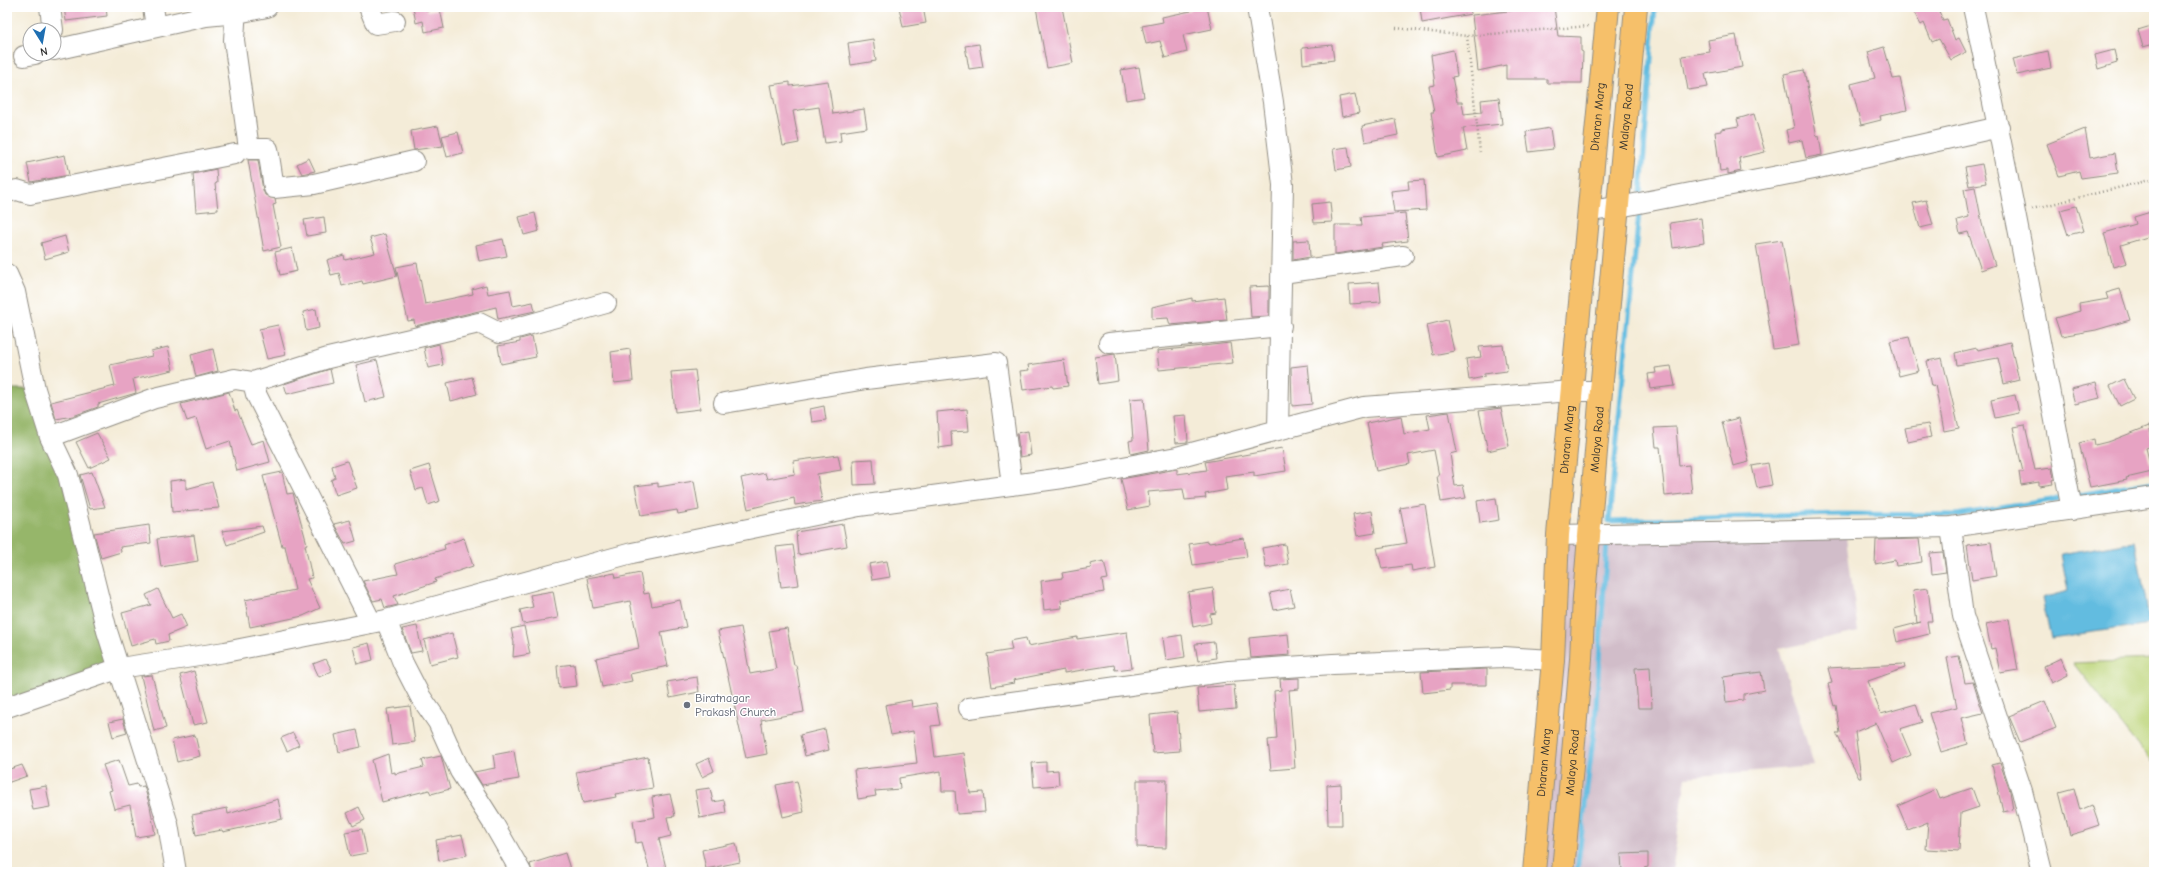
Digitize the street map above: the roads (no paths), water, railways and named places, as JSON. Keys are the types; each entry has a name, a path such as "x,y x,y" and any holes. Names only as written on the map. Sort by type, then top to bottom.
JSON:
{"main road":[{"name":"Malaya Road","path":"1563,872 1581,659 1588,536 1600,391 1619,207 1636,7"},
{"name":"Dharan Marg","path":"1534,872 1553,660 1558,535 1607,16"}],"street":[{"path":"50,7 52,22"},
{"path":"154,7 156,26"},
{"path":"62,44 236,10 267,7"},
{"path":"369,7 376,24 395,21"},
{"path":"1257,7 1273,102 1283,184 1278,430"},
{"path":"1973,7 1999,127 2014,213 2072,510"},
{"path":"236,10 234,40 249,149 268,149 274,188 314,184 414,161"},
{"path":"1589,211 1619,207 1814,169 1999,127"},
{"path":"7,192 17,190 30,194 235,154"},
{"path":"1282,273 1403,256"},
{"path":"7,274 15,292 35,389 50,437 68,475 105,624 168,824 176,872"},
{"path":"50,437 155,398 235,379 252,382 328,358 479,323 499,333 606,303"},
{"path":"1109,343 1280,326"},
{"path":"724,403 866,380 996,363 1012,485"},
{"path":"252,382 256,394 420,696 438,722 460,771 493,823 521,872"},
{"path":"7,707 120,668 225,652 379,621 640,552 859,506 1063,478 1177,457 1364,406 1600,391"},
{"path":"1558,535 1588,536 1951,527 2154,497"},
{"path":"1951,527 1963,616 2022,791 2042,872"},
{"path":"969,708 1229,671 1333,664 1504,656 1553,660"}],"water":[{"path":"2135,541 2150,624 2051,638 2042,598 2068,591 2061,554"}],"waterway":[{"path":"1641,192 1655,7"},
{"path":"1639,213 1609,521 1838,514 1956,515 2058,499"},
{"path":"2079,495 2154,482"},
{"path":"1577,872 1595,722 1607,542"}],"place":[{"name":"Biratnagar Prakash Church","path":"687,705"}]}
